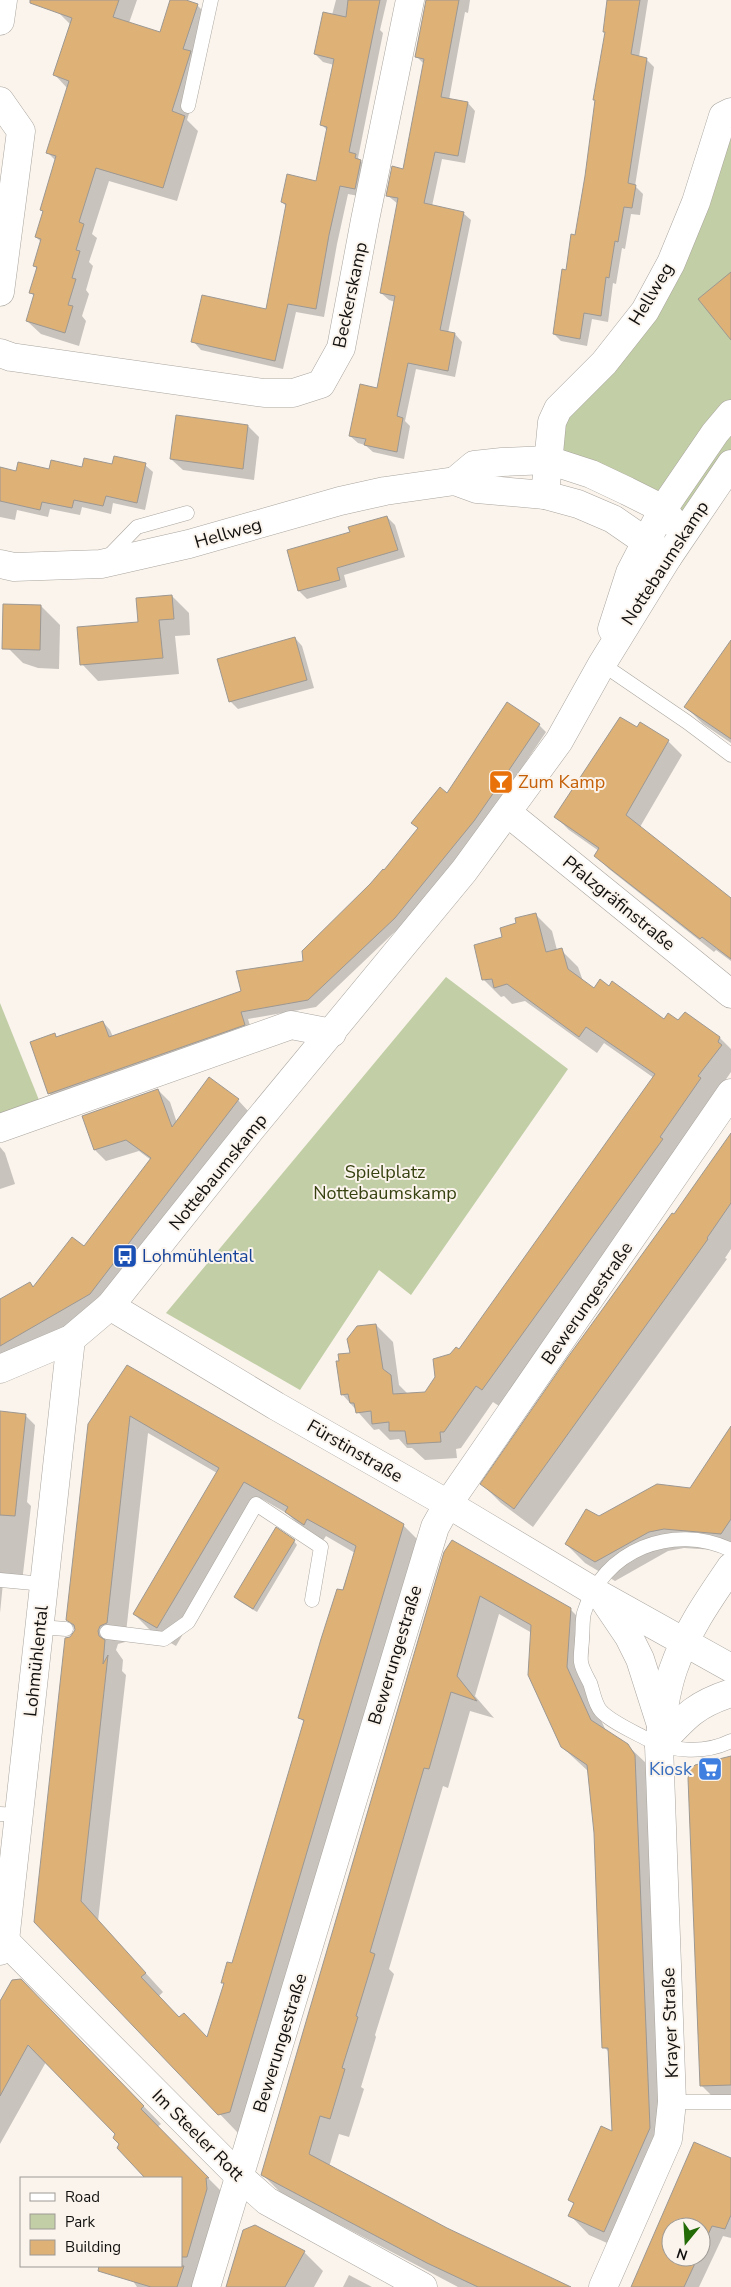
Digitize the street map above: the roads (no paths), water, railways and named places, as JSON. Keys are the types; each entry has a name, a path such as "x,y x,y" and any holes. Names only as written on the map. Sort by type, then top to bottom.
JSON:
{"street":[{"path":"0,21 3,0"},
{"name":"Beckerskamp","path":"0,353 10,357 264,393 293,393 321,384 341,348 410,0"},
{"path":"0,101 21,131 0,292"},
{"name":"Hellweg","path":"545,495 549,434 558,409 604,363 645,311 671,264 696,202 723,116 731,112"},
{"name":"Nottebaumskamp","path":"657,549 663,509 715,433 731,414"},
{"path":"455,481 474,465 548,460 591,474 663,509 683,533"},
{"name":"Nottebaumskamp","path":"0,1369 71,1339 110,1306 464,871 508,813 558,741 602,664 630,573 657,549 683,533 731,464"},
{"name":"Hellweg","path":"0,564 14,567 101,564 189,544 340,501 384,491 455,481 477,489 545,495 578,504 613,519 657,549"},
{"name":"Pfalzgräfinstraße","path":"508,813 731,994"},
{"path":"0,1128 291,1025 332,1033"},
{"name":"Bewerungestraße","path":"206,2287 430,1540 448,1504 731,1093"},
{"name":"Fürstinstraße","path":"110,1306 276,1406 448,1504 596,1593 731,1668"},
{"name":"Lohmühlental","path":"3,1946 10,1814 53,1628 44,1584 71,1339"},
{"name":"Krayer Straße","path":"604,2287 668,2139 672,2102 660,1735 663,1708 673,1670 685,1642 703,1608 731,1566"},
{"name":"Fürstinstraße","path":"596,1593 629,1637 640,1660 660,1735"},
{"path":"660,1735 707,1700 731,1693"},
{"name":"Im Steeler Rott","path":"3,1946 240,2178 267,2201 423,2287"}],"lane":[{"path":"188,106 212,0"},
{"path":"101,564 136,527 187,513"},
{"path":"602,664 687,722 731,755"},
{"path":"107,1632 164,1638 188,1622 256,1504 321,1547 312,1600"},
{"path":"731,1550 715,1542 684,1537 660,1540 629,1555 608,1569 584,1613 581,1662 600,1711 634,1732 660,1735 694,1751 722,1746 731,1741"},
{"path":"0,1580 44,1584"},
{"path":"672,2102 731,2102"}],"place":[{"name":"Zum Kamp","path":"501,782"},
{"name":"Lohmühlental","path":"125,1256"},
{"name":"Kiosk","path":"710,1769"}],"park label":[{"name":"Spielplatz Nottebaumskamp","path":"385,1182"}]}
